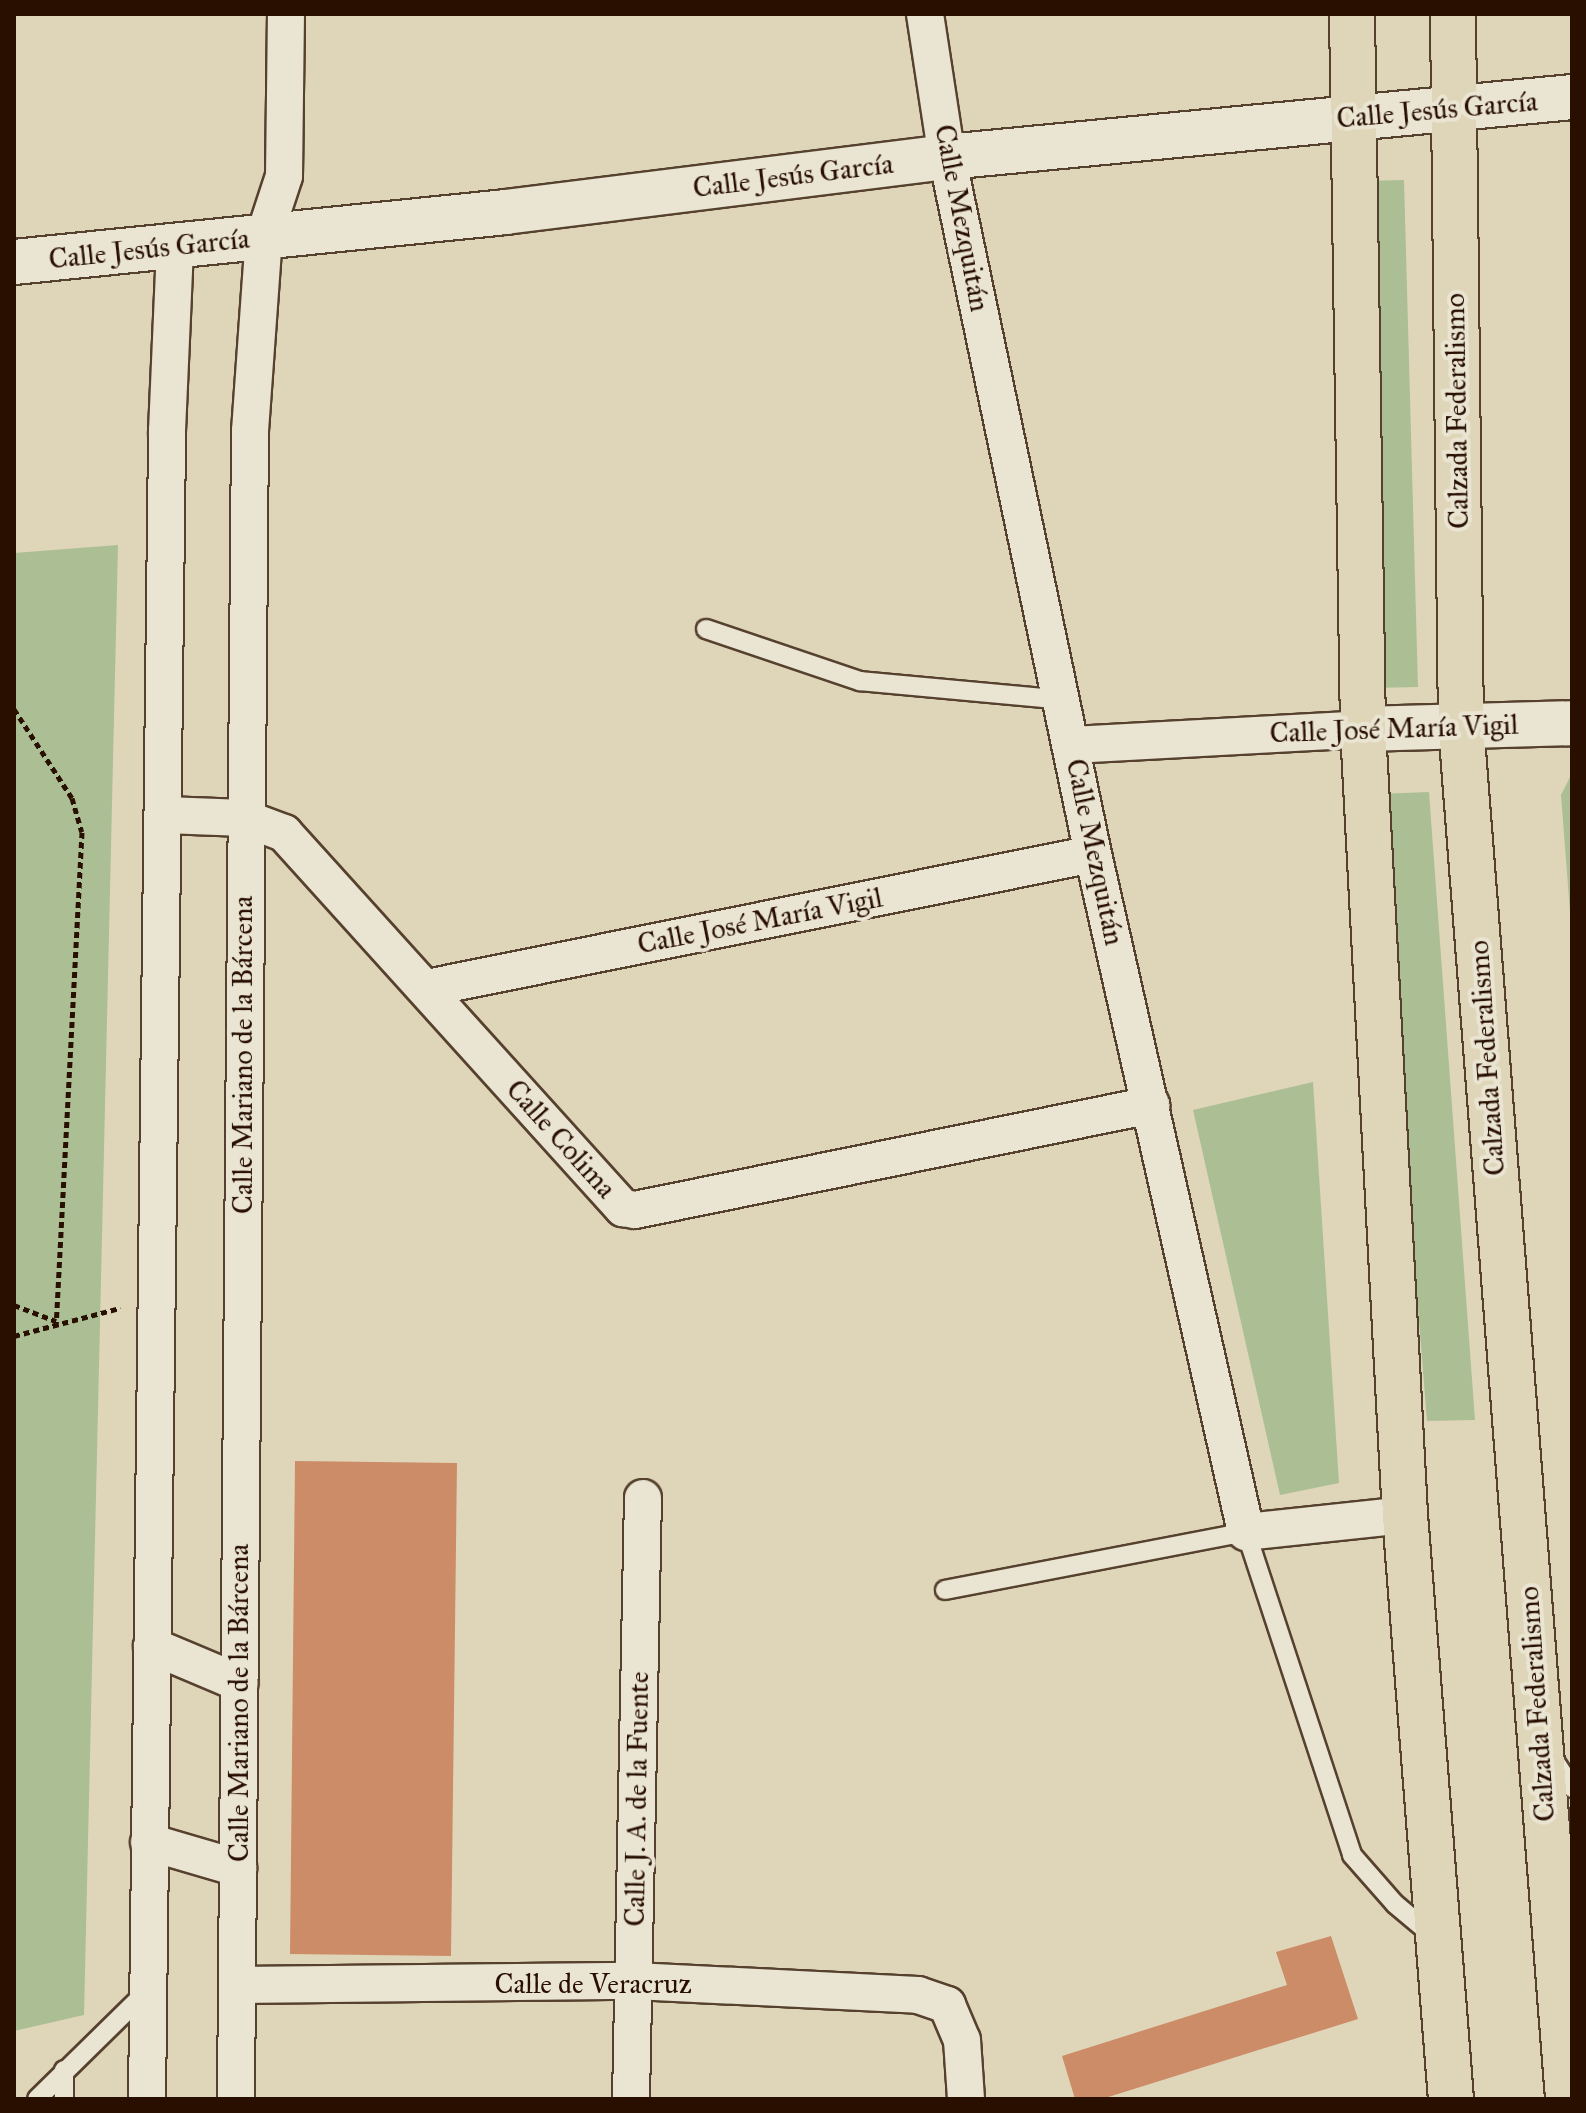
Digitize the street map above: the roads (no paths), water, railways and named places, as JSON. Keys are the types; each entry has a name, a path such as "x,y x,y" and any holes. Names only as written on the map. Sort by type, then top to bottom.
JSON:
{"main road":[{"path":"1352,14 1363,729 1405,1515 1451,2099"},
{"name":"Calzada Federalismo","path":"1453,14 1461,726 1540,1737 1566,1974 1568,2099"}],"street":[{"name":"Calle Mariano de la Bárcena","path":"236,2099 244,818 250,431 264,237 284,176 286,14"},
{"name":"Calle Mezquitán","path":"925,14 947,157 1064,700 1093,854 1246,1532"},
{"name":"Calle Jesús García","path":"14,262 264,237 947,157 1572,97"},
{"path":"147,2099 165,815 167,431 175,245"},
{"name":"Calle José María Vigil","path":"1072,745 1363,729 1572,723"},
{"name":"Calle Colima","path":"165,815 244,818 284,833 427,988 613,1199 635,1210 1151,1105"},
{"name":"Calle José María Vigil","path":"427,988 1093,854"},
{"name":"Calle J. A. de la Fuente","path":"631,2099 643,1498"},
{"path":"1246,1532 1405,1515"},
{"path":"152,1646 240,1683"},
{"path":"149,1842 238,1868"},
{"name":"Calle de Veracruz","path":"237,1985 634,1981 918,1995 947,2005 962,2040 966,2099"}],"lane":[{"path":"706,629 860,681 1064,700"},
{"path":"945,1590 1246,1532 1352,1855 1395,1904 1438,1940"},
{"path":"1540,1737 1572,1788"},
{"path":"37,2099 149,1989"},
{"path":"64,2070 64,2099"}]}
